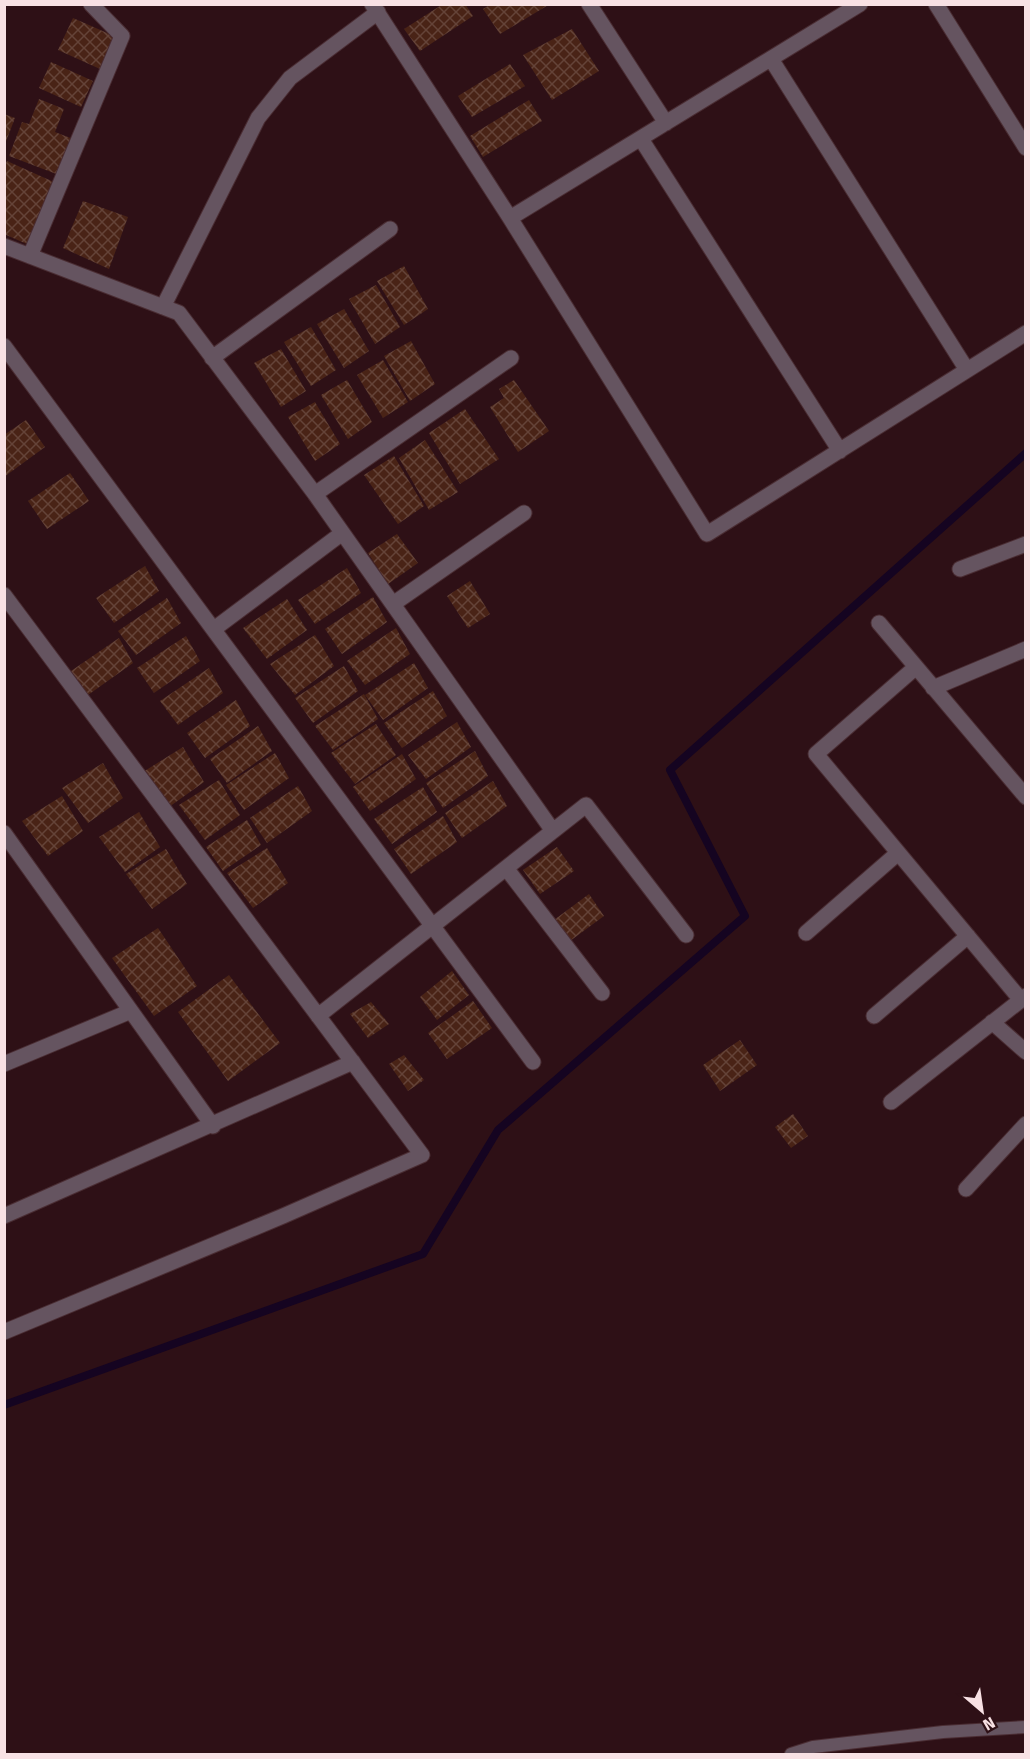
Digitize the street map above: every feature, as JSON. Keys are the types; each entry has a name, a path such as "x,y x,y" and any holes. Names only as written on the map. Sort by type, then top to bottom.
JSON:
{"street":[{"path":"30,256 122,36 91,4"},
{"path":"589,4 666,123"},
{"path":"510,218 860,4"},
{"path":"936,4 1026,148"},
{"path":"163,307 258,118 290,78 375,8 510,218 707,534 1026,333"},
{"path":"771,59 967,370"},
{"path":"641,139 840,451"},
{"path":"212,358 390,229"},
{"path":"4,246 179,313 315,494 341,534 553,831"},
{"path":"4,346 533,1062"},
{"path":"315,494 511,358"},
{"path":"393,604 524,513"},
{"path":"214,629 341,534"},
{"path":"960,569 1026,544"},
{"path":"4,595 422,1155 284,1216 4,1332"},
{"path":"879,623 1026,797"},
{"path":"933,688 1026,649"},
{"path":"891,1102 1023,998 968,936 816,754 916,667"},
{"path":"318,1016 586,805 686,935"},
{"path":"4,833 213,1126"},
{"path":"806,933 898,853"},
{"path":"506,868 602,993"},
{"path":"874,1016 968,936"},
{"path":"4,1064 131,1011"},
{"path":"992,1022 1026,1052"},
{"path":"4,1216 213,1126 353,1062"},
{"path":"966,1189 1026,1124"}],"lane":[{"path":"792,1755 813,1747 836,1744 943,1732 1026,1727"}],"building":[{"path":"443,4 465,4 473,16 420,51 404,29"},
{"path":"491,4 550,4 500,34 483,9"},
{"path":"73,18 114,36 100,69 58,50"},
{"path":"572,29 599,71 552,100 523,55"},
{"path":"51,62 93,81 81,107 39,88"},
{"path":"510,64 525,86 472,117 458,96"},
{"path":"39,99 64,109 55,132 73,139 59,175 9,156 22,122 29,124"},
{"path":"529,100 542,121 483,157 470,136"},
{"path":"4,114 15,118 5,144 4,144"},
{"path":"7,161 56,183 29,245 4,234 4,167"},
{"path":"83,201 128,217 109,269 63,248"},
{"path":"404,266 428,309 404,325 377,281"},
{"path":"376,285 400,327 375,344 349,299"},
{"path":"344,309 369,351 344,368 317,324"},
{"path":"311,327 336,370 311,386 284,342"},
{"path":"411,341 435,384 410,401 384,356"},
{"path":"281,349 306,391 281,407 254,363"},
{"path":"383,360 408,402 383,418 357,375"},
{"path":"347,380 372,422 348,439 321,395"},
{"path":"514,380 549,431 518,452 490,407 504,398 499,389"},
{"path":"315,402 340,444 315,461 288,417"},
{"path":"465,409 499,459 460,484 429,433"},
{"path":"26,420 45,447 4,477 4,435"},
{"path":"425,440 458,492 429,510 399,458"},
{"path":"394,456 424,506 398,524 364,475"},
{"path":"70,473 89,501 47,529 28,501"},
{"path":"397,534 418,563 388,584 368,553"},
{"path":"145,566 159,591 114,623 96,598"},
{"path":"347,568 361,593 315,624 298,600"},
{"path":"470,581 490,614 468,628 447,596"},
{"path":"373,597 387,622 342,654 325,629"},
{"path":"167,598 181,623 136,655 118,631"},
{"path":"287,599 307,630 267,659 243,628"},
{"path":"396,628 410,654 365,685 347,661"},
{"path":"315,635 334,666 295,695 270,664"},
{"path":"186,636 200,661 154,693 137,668"},
{"path":"119,638 133,663 88,695 71,671"},
{"path":"414,663 428,688 383,720 365,695"},
{"path":"344,666 358,691 313,723 295,698"},
{"path":"209,668 223,693 178,725 160,701"},
{"path":"433,691 447,716 402,748 384,723"},
{"path":"364,694 378,719 333,750 315,726"},
{"path":"236,700 250,726 205,758 187,733"},
{"path":"457,722 471,747 426,779 408,755"},
{"path":"376,724 396,755 355,784 331,753"},
{"path":"258,726 272,751 227,783 210,759"},
{"path":"183,747 204,782 169,807 143,772"},
{"path":"475,751 488,776 443,808 426,783"},
{"path":"275,753 289,778 244,810 226,785"},
{"path":"402,754 416,779 370,811 353,787"},
{"path":"103,763 123,798 88,823 62,788"},
{"path":"219,780 240,815 205,840 179,805"},
{"path":"493,781 507,806 462,838 445,813"},
{"path":"298,786 312,811 267,843 250,818"},
{"path":"423,787 437,812 392,844 374,819"},
{"path":"62,796 83,831 48,856 22,821"},
{"path":"139,812 160,847 125,872 99,837"},
{"path":"443,816 457,842 411,874 394,849"},
{"path":"247,820 261,845 223,871 206,847"},
{"path":"557,847 574,871 540,894 523,870"},
{"path":"267,848 288,883 253,908 227,873"},
{"path":"166,849 187,884 152,909 126,874"},
{"path":"589,894 604,916 570,941 554,920"},
{"path":"158,928 197,986 154,1016 112,958"},
{"path":"452,971 469,995 437,1020 420,997"},
{"path":"229,975 280,1043 228,1081 178,1012"},
{"path":"473,1001 492,1028 447,1059 428,1033"},
{"path":"371,1002 389,1024 368,1038 350,1014"},
{"path":"740,1040 757,1065 720,1091 703,1065"},
{"path":"404,1055 424,1080 408,1091 389,1064"},
{"path":"793,1114 808,1136 791,1148 775,1127"}],"waterway":[{"path":"4,1405 423,1254 498,1130 745,916 670,770 1026,453"}]}
